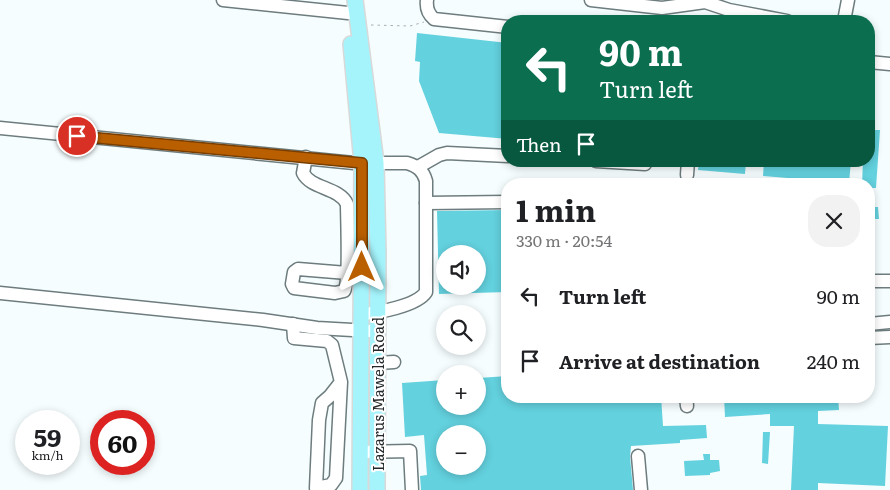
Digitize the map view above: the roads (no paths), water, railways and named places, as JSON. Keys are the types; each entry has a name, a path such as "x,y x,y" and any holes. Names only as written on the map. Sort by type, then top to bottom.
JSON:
{"main road":[{"name":"Lazarus Mawela Road","path":"353,10 369,163 378,313 377,490"},
{"name":"Lazarus Mawela Road","path":"360,490 362,314 369,163"}],"street":[{"path":"230,0 353,10"},
{"path":"427,0 427,8 434,19 501,26"},
{"path":"591,0 662,8 708,1 724,9 756,15"},
{"path":"845,15 848,0"},
{"path":"875,63 890,64"},
{"path":"0,128 369,163 407,163 418,167 424,174 426,181 425,294 414,301 378,313 362,314"},
{"path":"418,167 439,155 447,153 501,156"},
{"path":"306,157 304,173 307,179 342,196 347,204 347,274"},
{"path":"687,175 688,167"},
{"path":"426,203 501,202"},
{"path":"875,281 890,281"},
{"path":"0,293 362,332 378,331"},
{"path":"875,323 890,322"},
{"path":"293,324 294,338 327,341 332,345 340,382 336,478 331,485 316,488 319,420 322,403 330,396 340,382"},
{"path":"875,338 890,337"},
{"path":"378,363 394,362"},
{"path":"360,452 410,450 412,490"},
{"path":"638,456 641,490"}]}
